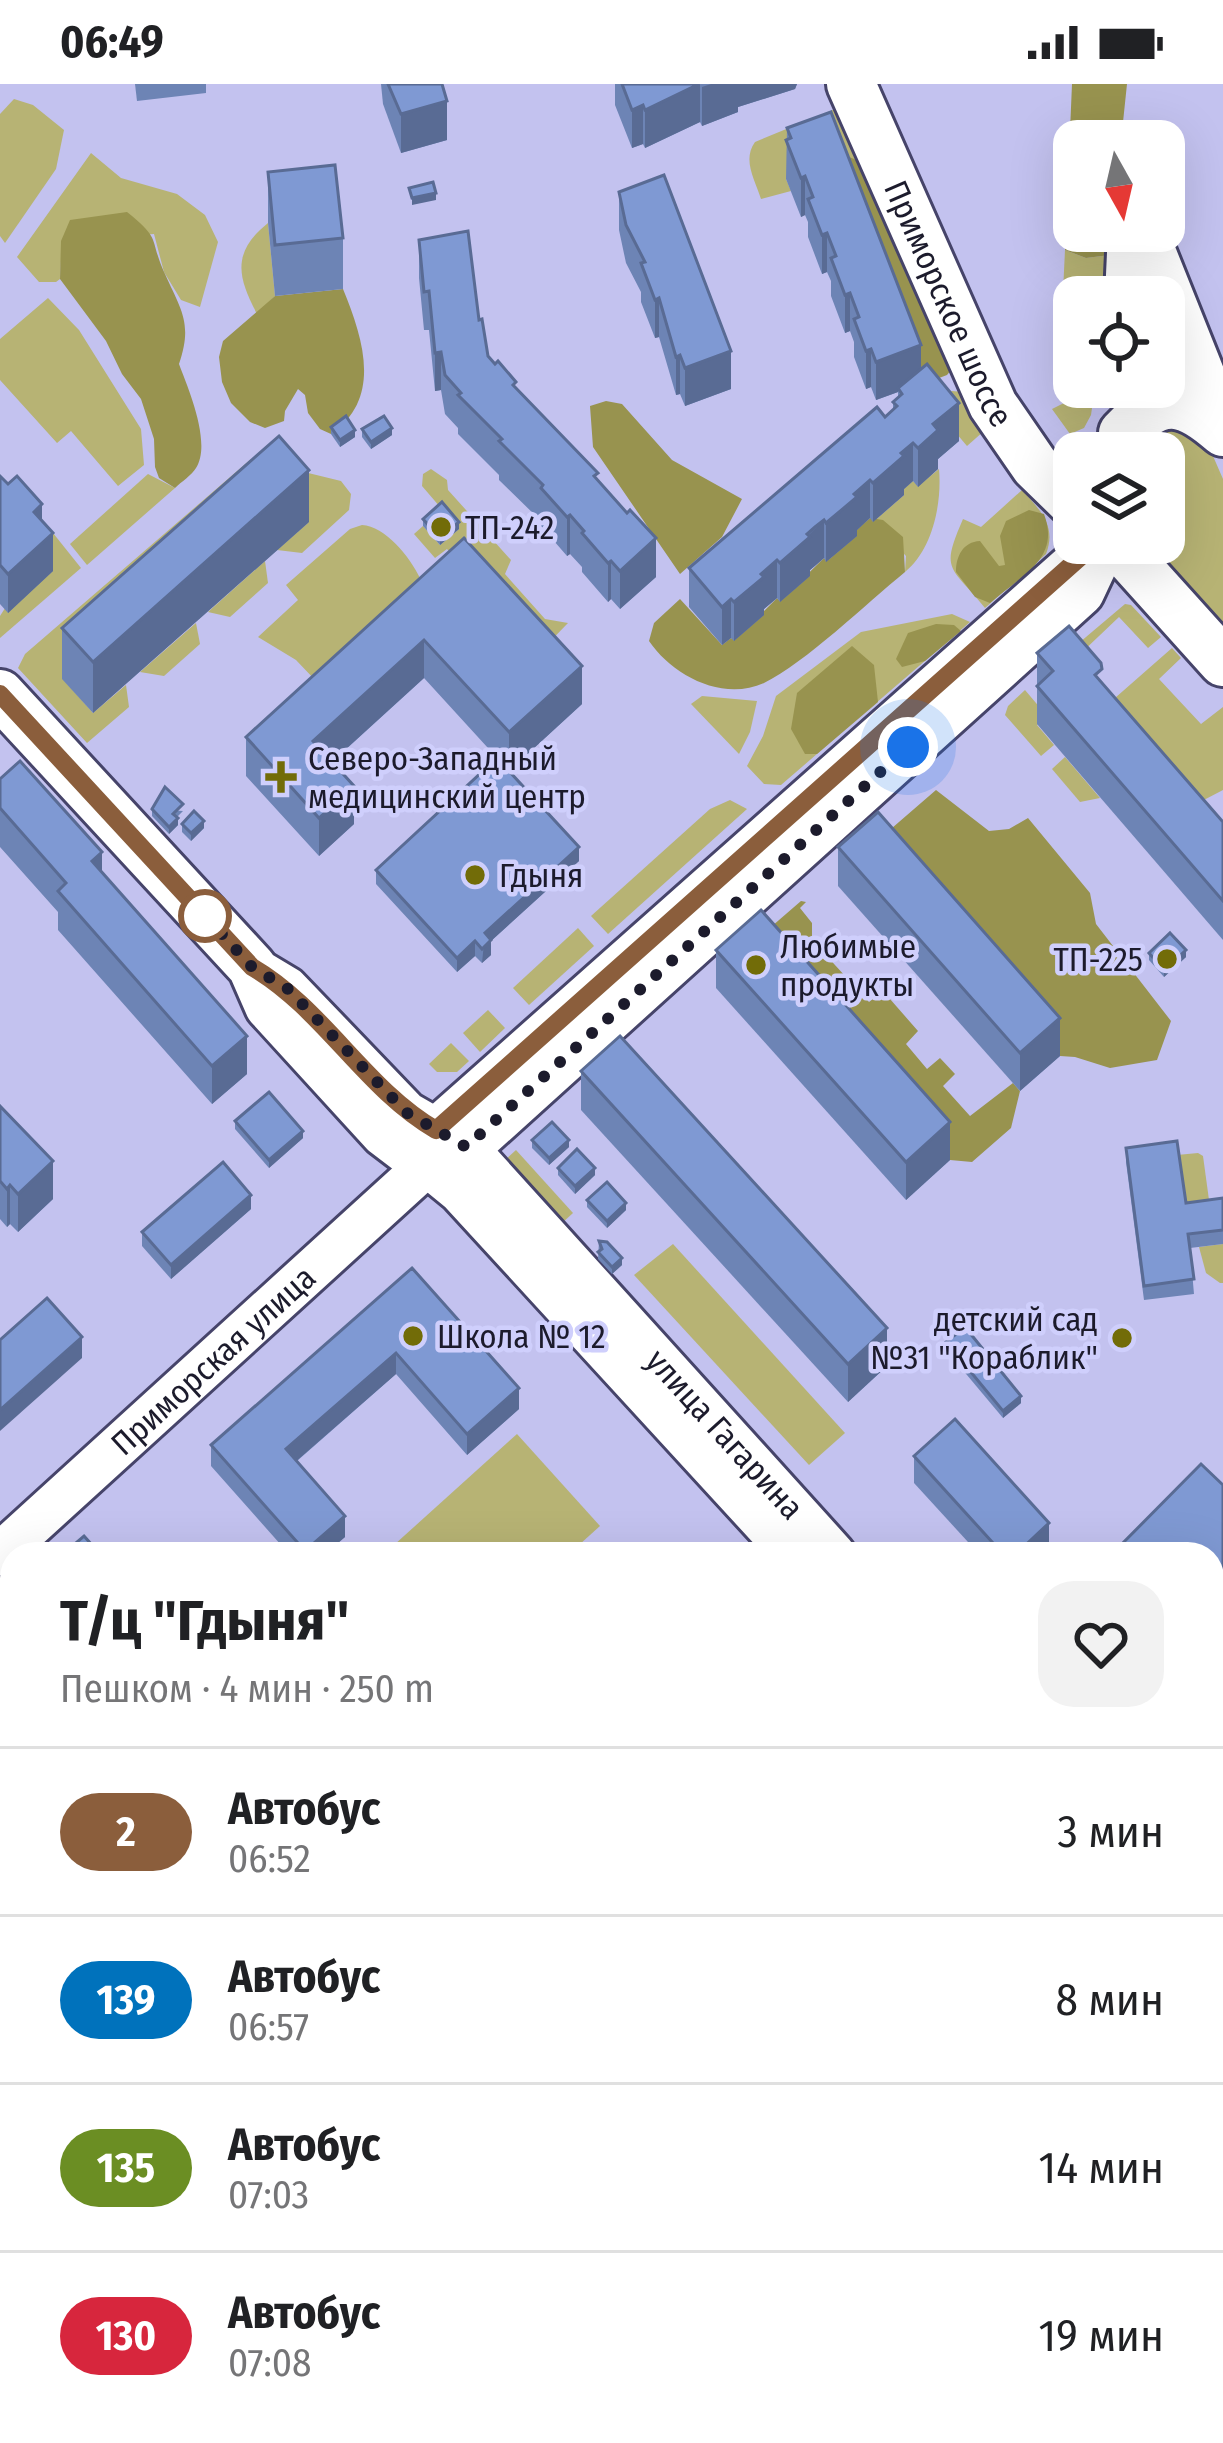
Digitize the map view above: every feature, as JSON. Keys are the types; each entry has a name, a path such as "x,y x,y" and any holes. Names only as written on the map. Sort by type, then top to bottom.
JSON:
{"main road":[{"name":"Приморское шоссе","path":"851,84 993,405 1035,466 1053,483"},
{"path":"1151,252 1223,432"},
{"path":"1123,424 1169,404 1199,411 1223,432"},
{"name":"Приморская улица","path":"13,1542 443,1147 1080,592 1091,564"},
{"path":"1135,564 1220,656"},
{"name":"улица Гагарина","path":"0,694 252,967 269,1006 385,1133 443,1147 822,1542"},
{"name":"улица Гагарина","path":"443,1147 460,1192 781,1542"}],"shaded area":[{"path":"1072,84 1127,84 1123,120 1070,120"},
{"path":"14,99 33,105 64,130 56,169 5,243 0,236 0,114"},
{"path":"842,109 867,164 786,179 791,191 761,199 750,163 755,142"},
{"path":"831,150 867,164 955,365 947,375 926,383"},
{"path":"91,153 121,178 177,194 205,215 218,242 200,307 181,300 164,272 154,234 62,241 56,282 39,282 17,257"},
{"path":"127,212 150,235 183,317 185,338 179,364 197,416 201,445 196,468 175,488 159,478 154,439 141,399 60,279 61,241 70,220"},
{"path":"268,223 275,296 257,314 242,276 243,255"},
{"path":"1065,252 1086,258 1110,255 1108,276 1064,276"},
{"path":"1070,252 1110,252 1110,255 1086,258"},
{"path":"343,289 364,366 358,403 347,419 331,434 320,429 298,389 284,421 265,428 250,422 231,403 222,382 219,357 223,341 275,296"},
{"path":"48,298 79,330 141,429 144,465 118,486 71,431 57,443 0,380 0,339"},
{"path":"952,391 963,392 984,431 967,446 929,401"},
{"path":"606,401 622,404 672,460 742,499 722,537 680,574 593,447 590,406"},
{"path":"1092,408 1084,428 1075,432 1069,432 1052,409"},
{"path":"1167,422 1206,440 1223,479 1223,633 1174,576 1169,564 1185,564 1185,432 1154,432"},
{"path":"251,459 341,481 351,494 349,510 302,553 277,550 309,522 63,679 93,713 126,685 129,707 87,743 18,668 25,654"},
{"path":"431,469 447,480 448,490 511,560 505,574 545,619 568,623 537,655 447,549 435,558 414,534 423,526 440,545 459,529 422,486 423,474"},
{"path":"939,469 934,525 923,551 905,572 906,556 873,522 913,481 918,486"},
{"path":"148,474 175,488 87,565 70,544"},
{"path":"1022,490 1048,527 1046,554 985,608 952,567 952,549 963,519 981,527"},
{"path":"1029,510 1044,514 1048,530 1043,555 990,603 975,597 956,572 962,551 980,541 999,566 1005,565 1000,536 1006,521"},
{"path":"870,518 883,520 903,537 905,572 817,647 764,683 732,689 699,682 671,665 649,641 654,623 680,599 722,645 735,640 777,598 780,601 824,558 827,561 856,536 854,532"},
{"path":"362,525 379,531 403,552 420,578 417,589 316,681 296,660 258,637 298,600 286,585 350,529"},
{"path":"53,533 81,568 0,638 0,616"},
{"path":"265,561 268,583 230,617 208,612"},
{"path":"1125,604 1161,637 1148,648 1119,617 1078,656 1115,698 1172,648 1181,658 1159,679 1201,724 1223,707 1223,790 1200,802 1073,658 1073,648"},
{"path":"952,614 970,622 781,785 764,784 747,766 776,696 861,632"},
{"path":"196,623 200,644 164,676 140,672"},
{"path":"936,624 954,625 961,631 925,661 902,667 896,659 908,633"},
{"path":"852,646 874,665 878,702 817,754 805,754 791,729 797,693"},
{"path":"1025,690 1047,716 1037,725 1054,745 1041,756 1005,715"},
{"path":"702,696 757,701 739,754 691,704"},
{"path":"1065,757 1100,798 1080,802 1052,769"},
{"path":"936,790 989,831 1009,829 1028,818 1090,893 1096,924 1171,1021 1157,1060 1110,1068 1060,1056 878,850 877,841"},
{"path":"730,800 747,809 608,934 591,916 710,809"},
{"path":"801,901 806,902 800,908 812,923 812,940 869,1002 883,991 918,1031 906,1044 927,1069 940,1058 955,1074 943,1086 970,1116 1013,1083 1020,1091 1011,1128 972,1162 950,1160 761,949 764,933"},
{"path":"578,928 594,946 529,1005 513,988"},
{"path":"488,1010 505,1028 480,1052 463,1033"},
{"path":"451,1043 469,1061 457,1072 437,1072 429,1064"},
{"path":"516,1150 573,1213 561,1224 504,1161"},
{"path":"1177,1155 1203,1156 1209,1200 1184,1203"},
{"path":"673,1244 845,1433 809,1465 634,1275"},
{"path":"1223,1244 1220,1283 1206,1273 1199,1247"},
{"path":"517,1434 600,1526 582,1542 397,1542"}],"building":[{"path":"388,84 442,84 447,101 401,114"},
{"path":"622,84 699,84 645,110 643,105 632,110"},
{"path":"831,112 921,345 876,362 871,349 866,351 850,293 845,295 831,258 836,256 827,233 822,235 808,199 813,197 786,140 791,138 787,128"},
{"path":"335,165 343,238 275,245 268,172"},
{"path":"664,175 731,351 685,368 680,355 676,357 659,298 655,300 641,263 645,262 626,225 619,192"},
{"path":"433,182 436,193 412,198 409,188"},
{"path":"468,231 488,356 495,364 498,361 516,382 513,385 598,473 594,476 627,513 630,510 656,538 620,571 458,395 461,393 445,375 441,352 435,353 419,240"},
{"path":"927,364 959,403 933,424 938,430 918,448 913,443 873,483 870,480 854,494 857,497 761,574 764,577 722,607 689,568 877,407 885,417 897,406 893,402 902,394 898,388"},
{"path":"346,416 355,430 340,440 331,427"},
{"path":"384,416 392,428 371,442 362,429"},
{"path":"279,436 309,470 93,662 62,628"},
{"path":"0,476 8,484 17,476 42,504 34,512 53,533 8,574 0,565"},
{"name":"ТП-242","path":"442,502 459,522 440,538 423,519"},
{"path":"464,538 582,666 509,732 424,640 313,741 354,786 319,818 246,737"},
{"path":"1069,626 1101,663 1095,675 1223,822 1223,901 1037,686 1053,671 1037,653"},
{"name":"Гдыня","path":"497,758 579,847 485,933 491,940 482,949 475,941 457,958 376,870"},
{"path":"20,761 102,852 92,861 247,1036 212,1066 58,891 66,883 0,808 0,779"},
{"path":"165,787 183,804 169,827 152,809"},
{"path":"194,811 204,821 191,833 182,824"},
{"path":"878,812 1060,1018 1020,1053 838,847"},
{"path":"761,910 950,1122 906,1162 716,950"},
{"name":"ТП-225","path":"1170,933 1186,950 1164,970 1149,953"},
{"path":"620,1036 887,1328 848,1364 581,1071"},
{"path":"269,1092 303,1131 269,1160 235,1121"},
{"path":"0,1106 53,1161 18,1194 0,1181"},
{"path":"552,1122 569,1140 549,1158 532,1140"},
{"path":"1177,1141 1186,1203 1223,1198 1223,1230 1188,1234 1194,1279 1144,1286 1126,1148"},
{"path":"577,1149 595,1168 575,1186 558,1168"},
{"path":"223,1162 251,1195 171,1265 142,1232"},
{"path":"607,1182 626,1203 607,1221 587,1200"},
{"path":"599,1241 607,1242 622,1258 612,1267 598,1252 602,1249"},
{"path":"412,1268 519,1388 467,1434 396,1353 286,1449 345,1516 315,1542 297,1542 211,1445"},
{"path":"47,1298 82,1337 0,1410 0,1340"},
{"path":"965,1327 1021,1396 1003,1411 946,1342"},
{"path":"955,1419 1049,1523 1029,1542 992,1542 914,1456"},
{"path":"1201,1464 1223,1485 1223,1542 1124,1542"}],"bus line":[{"name":"2","path":"0,694 252,967 287,988 407,1113 436,1130 1070,564"}],"place":[{"name":"ТП-242","path":"441,527"},
{"name":"Северо-Западный медицинский центр","path":"281,777"},
{"name":"Гдыня","path":"475,875"},
{"name":"ТП-225","path":"1167,959"},
{"name":"Любимые продукты","path":"756,965"},
{"name":"Школа № 12","path":"413,1336"},
{"name":"детский сад №31 \"Кораблик\"","path":"1122,1338"}],"route":[{"path":"205,916 199,909 252,967 287,988 407,1113 466,1147 908,747"}]}
